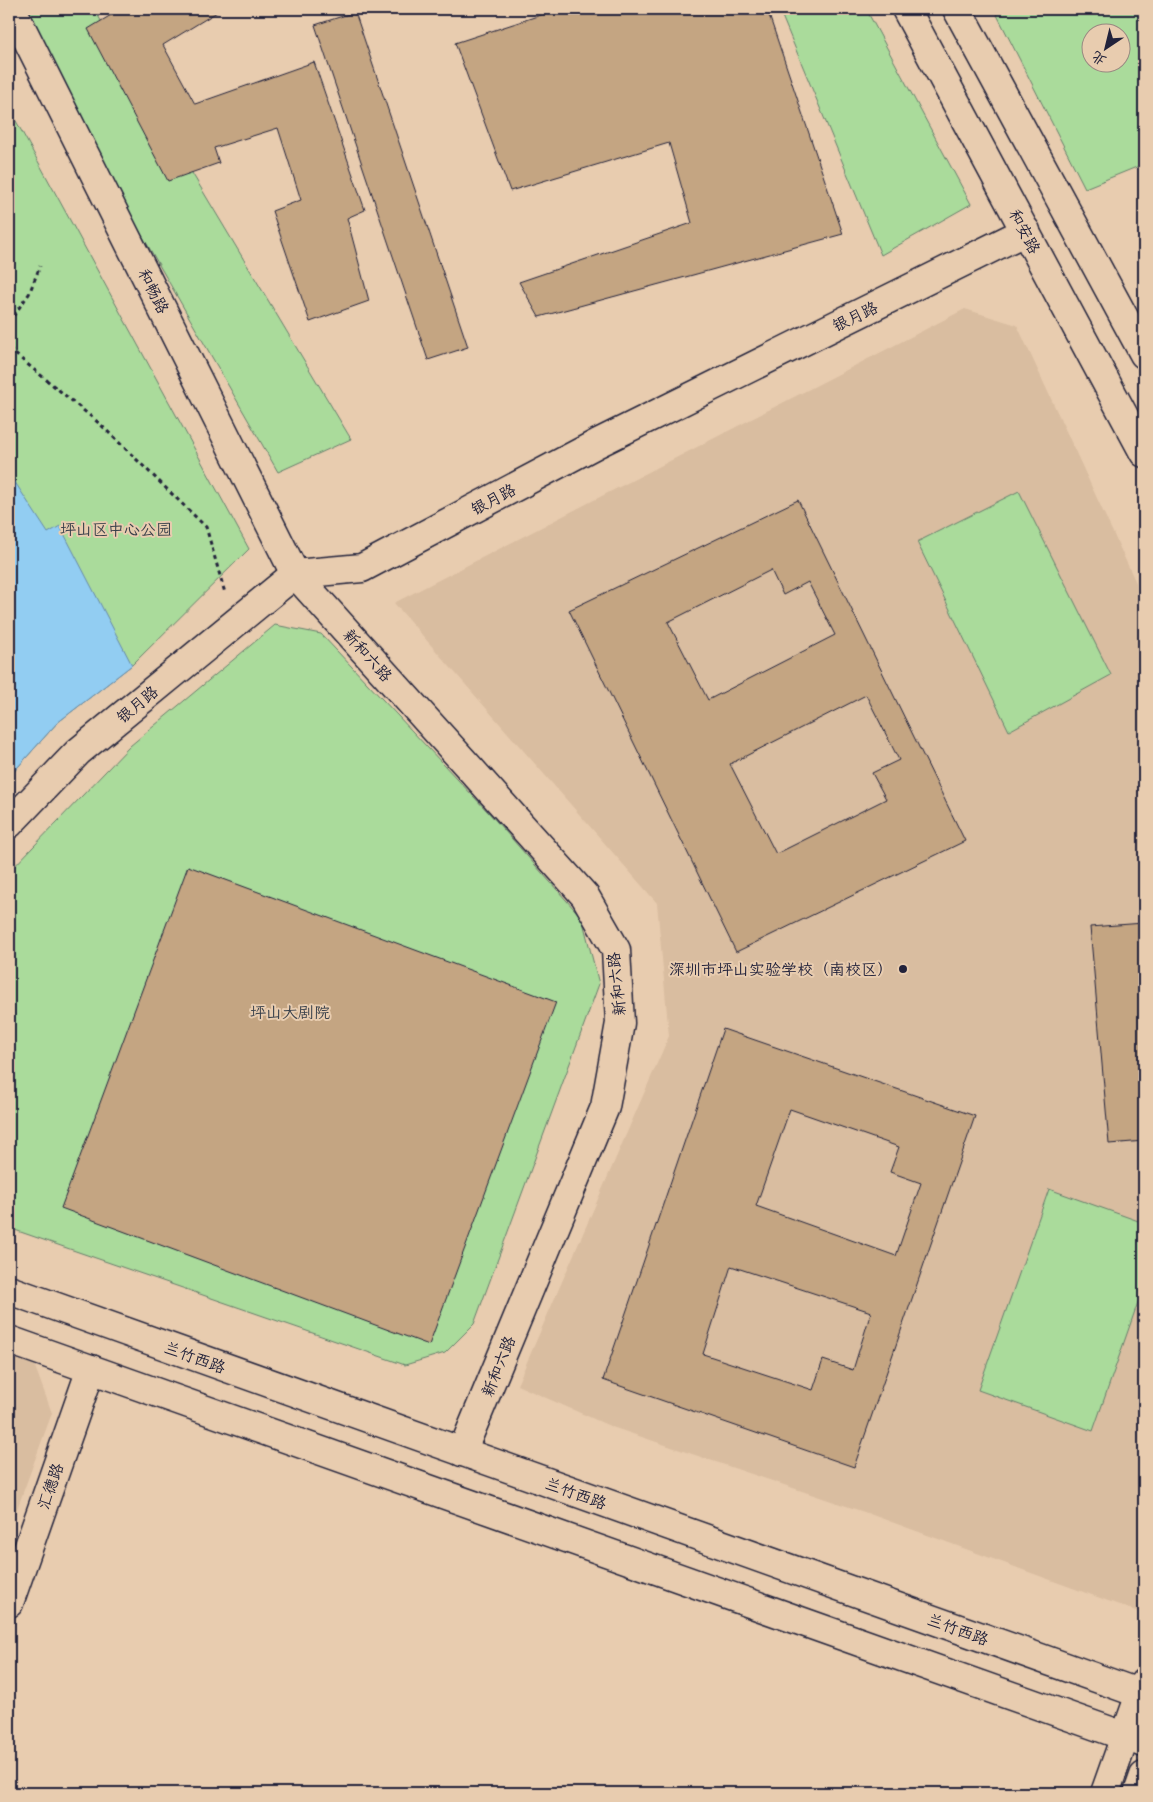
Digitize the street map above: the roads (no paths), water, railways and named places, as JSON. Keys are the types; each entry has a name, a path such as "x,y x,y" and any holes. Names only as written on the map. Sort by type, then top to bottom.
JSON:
{"street":[{"name":"和畅路","path":"12,9 295,574"},
{"name":"和安路","path":"906,9 1144,453"},
{"path":"957,9 1144,354"},
{"name":"银月路","path":"9,824 78,752 295,574 362,568 598,444 1026,231"},
{"name":"新和六路","path":"295,574 585,896 616,950 620,1023 605,1107 462,1452"},
{"name":"兰竹西路","path":"9,1290 462,1452 1143,1691"},
{"path":"9,1340 1134,1740"},
{"name":"汇德路","path":"9,1603 91,1369"},
{"path":"1105,1793 1134,1740 1143,1691"},
{"path":"1138,1793 1144,1776"}],"water":[{"path":"9,473 48,533 60,526 132,665 57,723 9,777"}],"place":[{"name":"深圳市坪山实验学校（南校区）","path":"903,969"}],"park label":[{"name":"坪山区中心公园","path":"116,529"},
{"name":"坪山大剧院","path":"290,1012"}]}
